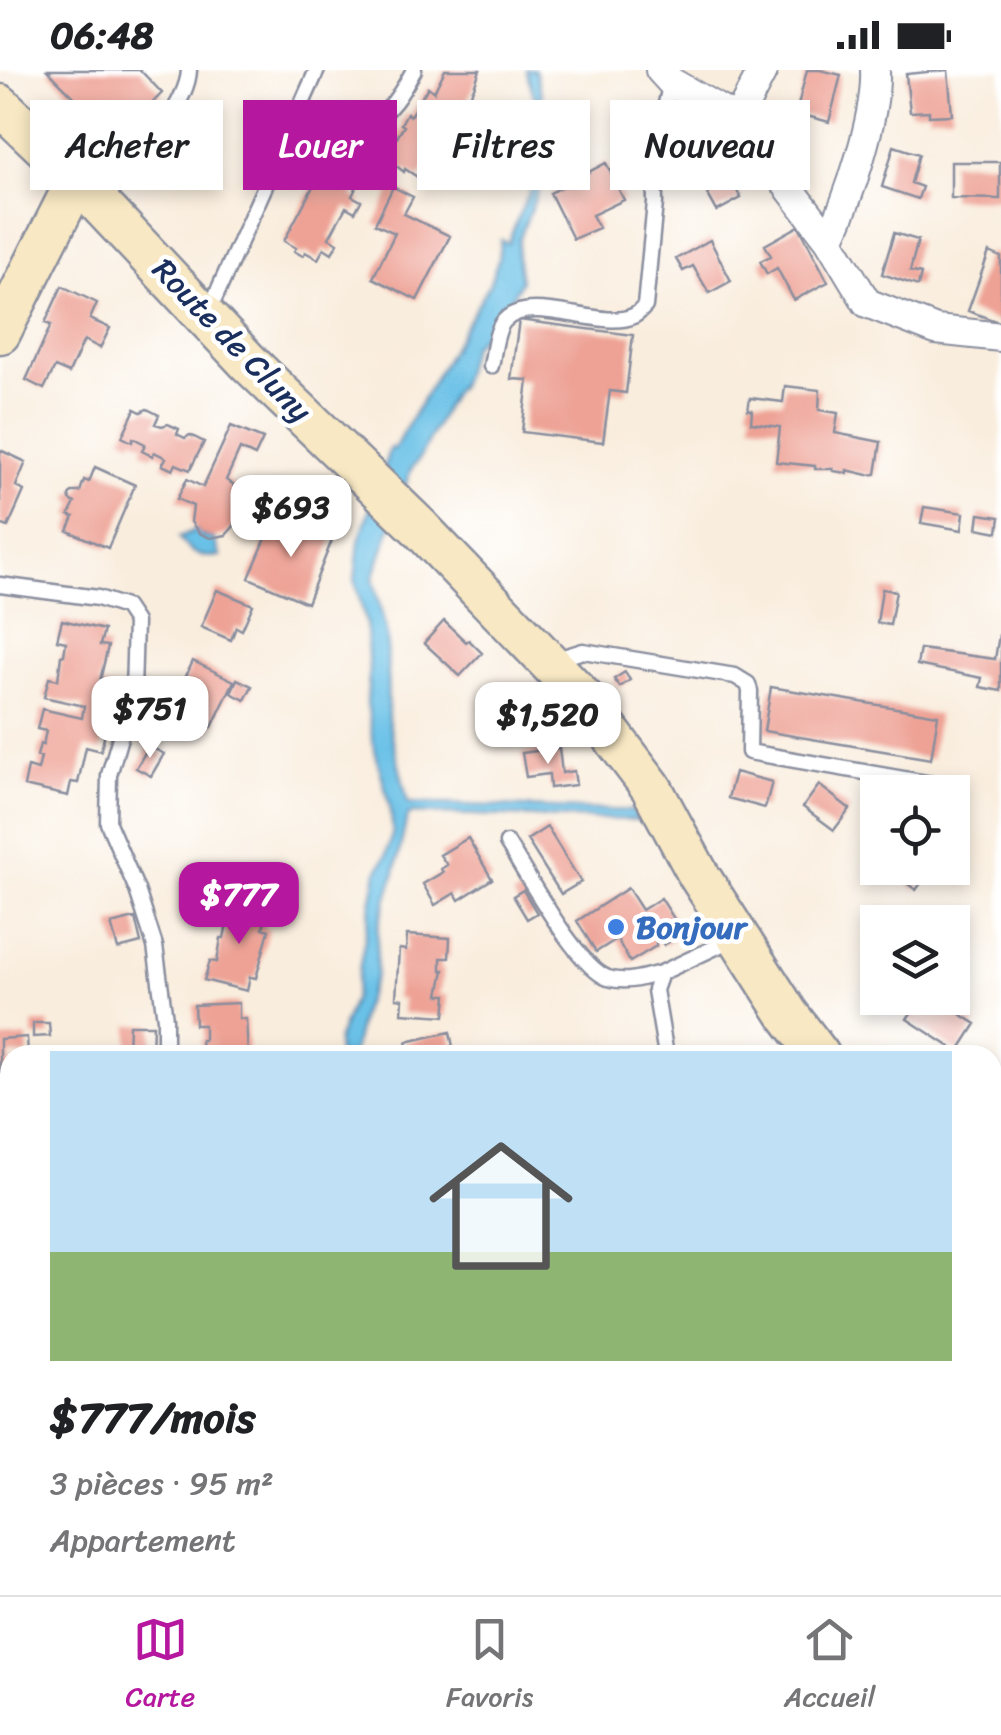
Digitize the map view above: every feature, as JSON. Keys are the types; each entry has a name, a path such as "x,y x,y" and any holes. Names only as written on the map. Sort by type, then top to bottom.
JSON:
{"main road":[{"name":"Route de Cluny","path":"0,105 89,192 248,362 421,529 586,701 650,787 698,874 811,1045"},
{"path":"0,333 89,192"}],"street":[{"path":"747,100 763,70"},
{"path":"828,240 845,207 871,111 875,70"},
{"path":"666,76 705,100"},
{"path":"790,190 828,240 867,303 936,330 1001,337"}],"lane":[{"path":"89,192 161,130 188,83 188,70"},
{"path":"303,100 317,70"},
{"path":"394,100 414,70"},
{"path":"491,366 500,325 515,312 536,310 620,320 636,316 644,306 655,204 654,155 666,76"},
{"path":"207,316 263,190"},
{"path":"0,585 98,598 125,607 134,622 133,693 109,775 108,824 137,890 155,946 166,1045"},
{"path":"549,662 583,651 735,676 748,684 750,691 748,752 881,775"},
{"path":"507,843 580,958 606,978 630,981 661,972 738,936"},
{"path":"661,972 655,990 664,1045"}],"water":[{"path":"526,70 535,70 543,100 535,100"},
{"path":"530,190 539,190 519,239 521,280 502,316 472,346 459,387 411,469 373,578 387,636 388,719 408,803 633,811 639,820 411,813 378,927 376,975 354,1045 337,1045 354,998 377,872 393,831 367,703 366,623 355,581 359,541 390,448 394,449 489,285 501,240 509,243"},
{"path":"196,530 214,539 220,556 196,554 179,537"}],"building":[{"path":"47,70 140,70 162,93 155,100 77,100"},
{"path":"445,70 480,70 467,100 420,100 428,87 434,92"},
{"path":"807,70 841,75 829,122 810,117 810,100 799,100"},
{"path":"948,70 952,115 910,112 906,74"},
{"path":"417,105 417,177 397,166 397,137 407,113 410,116"},
{"path":"894,146 919,154 911,183 922,187 918,199 882,187"},
{"path":"951,162 1000,162 1000,199 951,198"},
{"path":"606,163 610,190 619,190 624,200 592,215 599,228 573,239 550,193 590,190 590,171"},
{"path":"397,189 413,197 404,214 450,236 417,300 373,278 395,233 375,224 392,190"},
{"path":"311,190 355,190 352,196 361,201 355,212 346,207 329,238 338,243 332,253 324,248 318,259 305,252 303,256 284,241"},
{"path":"705,190 736,190 741,198 717,211"},
{"path":"799,226 828,282 794,300 777,268 767,274 760,261 771,256 765,245"},
{"path":"894,233 918,240 910,271 921,274 918,286 882,274"},
{"path":"710,240 731,281 709,293 693,266 683,271 676,259"},
{"path":"989,252 1001,257 1001,323 968,311"},
{"path":"62,286 97,303 90,319 110,328 100,348 84,340 69,373 55,367 44,389 26,380 51,325 45,323"},
{"path":"519,320 633,335 626,393 610,391 603,442 522,432 528,380 511,379"},
{"path":"785,386 820,390 819,410 838,413 835,433 881,442 876,474 776,462 780,427 751,423 752,410 748,410 750,398 783,402"},
{"path":"135,409 147,409 159,415 155,424 168,424 179,429 177,434 185,438 190,435 204,442 190,470 176,464 173,470 162,465 166,458 154,452 152,456 142,451 145,444 122,437"},
{"path":"231,426 263,439 255,456 240,449 226,480 236,492 248,497 226,535 210,538 199,533 191,522 193,506 177,499 187,479 203,487"},
{"path":"0,450 26,462 16,486 24,491 8,527 0,524"},
{"path":"95,467 135,485 108,548 68,531 75,503 69,496 80,492 84,480 89,482"},
{"path":"924,507 964,513 962,530 921,523"},
{"path":"979,514 1000,517 998,532 977,528"},
{"path":"275,517 332,540 307,603 249,578"},
{"path":"882,589 896,591 890,625 877,623"},
{"path":"217,590 253,605 242,630 236,627 231,640 201,627"},
{"path":"62,620 104,630 100,645 108,646 99,685 115,688 101,751 86,747 78,783 71,782 68,796 24,786 28,767 38,770 41,757 37,756 46,731 37,729 42,709 82,718 84,706 44,697 49,678 58,680 64,655 66,642 57,640"},
{"path":"444,621 482,653 460,676 424,643"},
{"path":"999,635 1001,691 980,687 982,678 917,665 920,649 995,659"},
{"path":"193,661 234,681 212,727 196,729 172,718 186,689 181,687"},
{"path":"625,672 630,680 620,687 614,679"},
{"path":"237,679 252,686 245,700 231,693"},
{"path":"771,687 938,715 931,759 764,731"},
{"path":"149,746 164,754 151,776 136,768"},
{"path":"559,748 562,773 574,771 576,785 550,788 549,774 526,777 522,753"},
{"path":"735,772 772,782 765,808 728,798"},
{"path":"819,785 850,809 834,830 803,807"},
{"path":"547,827 581,882 561,894 527,840"},
{"path":"468,838 492,879 459,900 455,893 435,905 423,884 443,872 441,869 447,865 440,855"},
{"name":"Bonjour","path":"628,888 642,910 661,898 683,933 664,945 656,933 656,946 630,962 617,939 596,952 577,921"},
{"path":"523,890 537,913 527,919 513,896"},
{"path":"224,902 267,913 263,928 269,930 256,978 250,977 247,991 204,980 210,961 217,962 224,938 227,924 220,922"},
{"path":"135,918 141,943 118,949 111,924"},
{"path":"407,935 450,938 449,958 441,958 444,970 439,995 447,995 445,1016 402,1013 403,999 396,998 399,949 406,950"},
{"path":"239,1003 239,1019 246,1019 247,1045 201,1045 204,1025 195,1025 194,1005"},
{"path":"910,1015 962,1015 976,1024 962,1045 947,1045 907,1019"},
{"path":"33,1023 49,1023 50,1036 33,1037"},
{"path":"129,1025 153,1025 152,1045 128,1045"},
{"path":"450,1032 453,1045 407,1045 406,1042"},
{"path":"27,1037 27,1045 0,1045 0,1039"}],"place":[{"name":"Bonjour","path":"616,927"}]}
